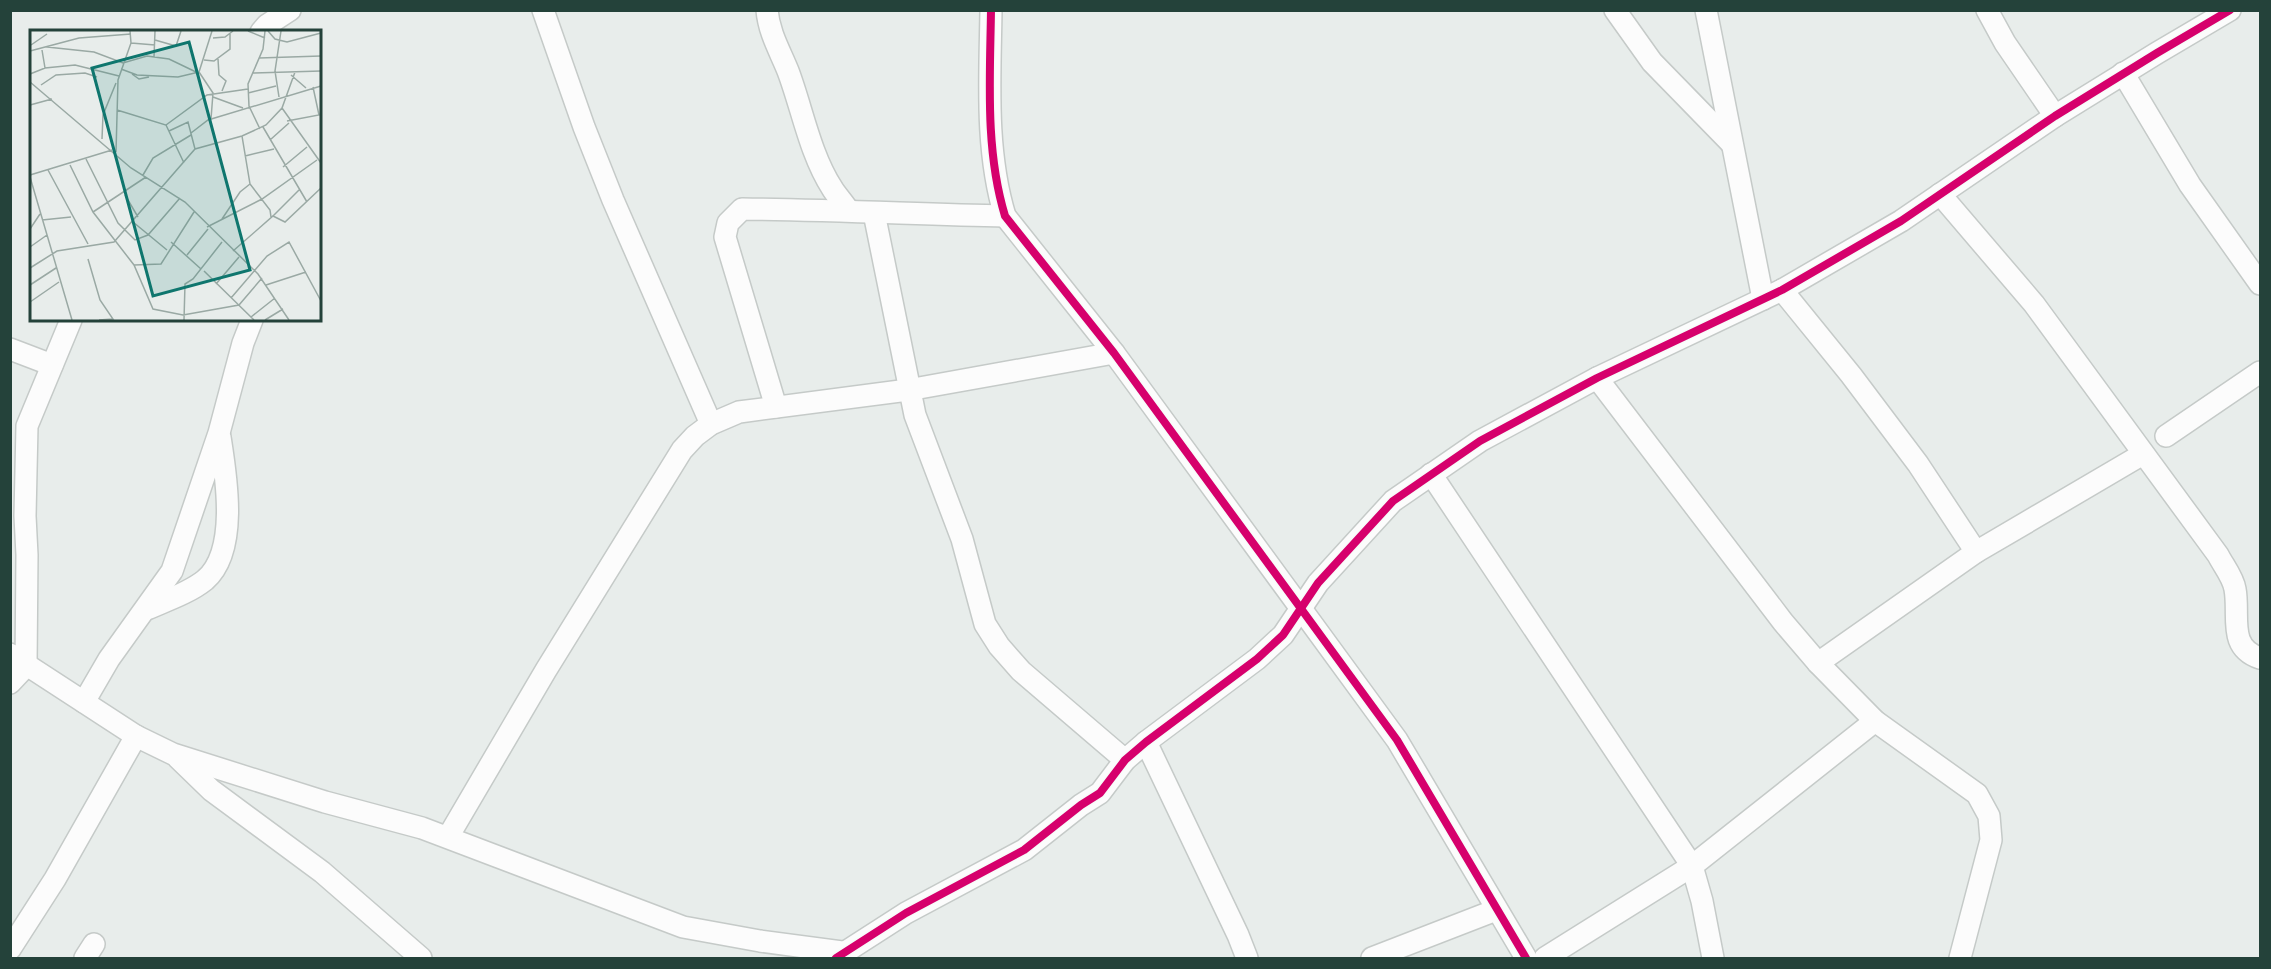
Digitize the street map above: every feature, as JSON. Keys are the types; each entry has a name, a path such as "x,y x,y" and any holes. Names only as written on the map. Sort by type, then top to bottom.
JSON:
{"street":[{"path":"263,30 291,10"},
{"path":"287,30 291,10"},
{"path":"543,10 584,127 613,200 711,424"},
{"path":"767,10 776,48 787,70 822,170 848,210"},
{"path":"991,10 989,118 999,194 1005,216 1114,353 1397,740 1526,958"},
{"path":"1615,10 1652,62 1732,144"},
{"path":"1706,10 1763,299"},
{"path":"1987,10 2005,43 2055,116"},
{"path":"18,660 136,736 173,754 325,802 422,828 683,927 839,955 906,913 1024,850 1081,805 1100,793 1125,760 1257,659 1283,635 1318,583 1393,501 1431,474 1480,441 1597,378 1782,290 1901,221 2055,116 2230,10"},
{"path":"2123,73 2190,185 2260,284"},
{"path":"1940,194 2034,304 2218,555 2234,586 2237,637 2241,646 2260,658"},
{"path":"776,407 725,237 728,223 742,209 848,210 873,213 1005,216"},
{"path":"873,213 908,390 921,436 935,465 962,539 985,624 999,646 1021,671 1125,760"},
{"path":"1782,290 1851,375 1918,464 1976,552"},
{"path":"10,683 18,660 27,555 25,516 27,426 71,321"},
{"path":"84,702 109,659 172,571 219,433 243,343 252,321"},
{"path":"10,349 52,365"},
{"path":"448,837 546,670 682,450 711,424 739,412 908,390 1114,353"},
{"path":"1818,663 1976,552 2148,460 2166,436 2260,372"},
{"path":"1597,378 1783,622 1818,663 1875,721 1977,794 1989,816 1992,840 1960,958"},
{"path":"144,611 206,579 219,560 226,534 227,482 219,433"},
{"path":"2129,434 2166,436"},
{"path":"1431,474 1692,866 1702,901 1713,958"},
{"path":"10,587 27,555"},
{"path":"1545,958 1692,866 1875,721"},
{"path":"10,949 55,879 136,736"},
{"path":"1146,742 1247,958"},
{"path":"173,754 211,790 322,872 421,958"},
{"path":"1372,958 1496,910"}],"cycle path":[{"path":"991,10 990,114 994,166 1005,216 1114,353 1397,740 1526,958"},
{"path":"836,958 906,913 1024,850 1081,805 1100,793 1125,760 1257,659 1283,635 1318,583 1393,501 1480,441 1597,378 1782,290 1901,221 2055,116 2230,10"}]}
